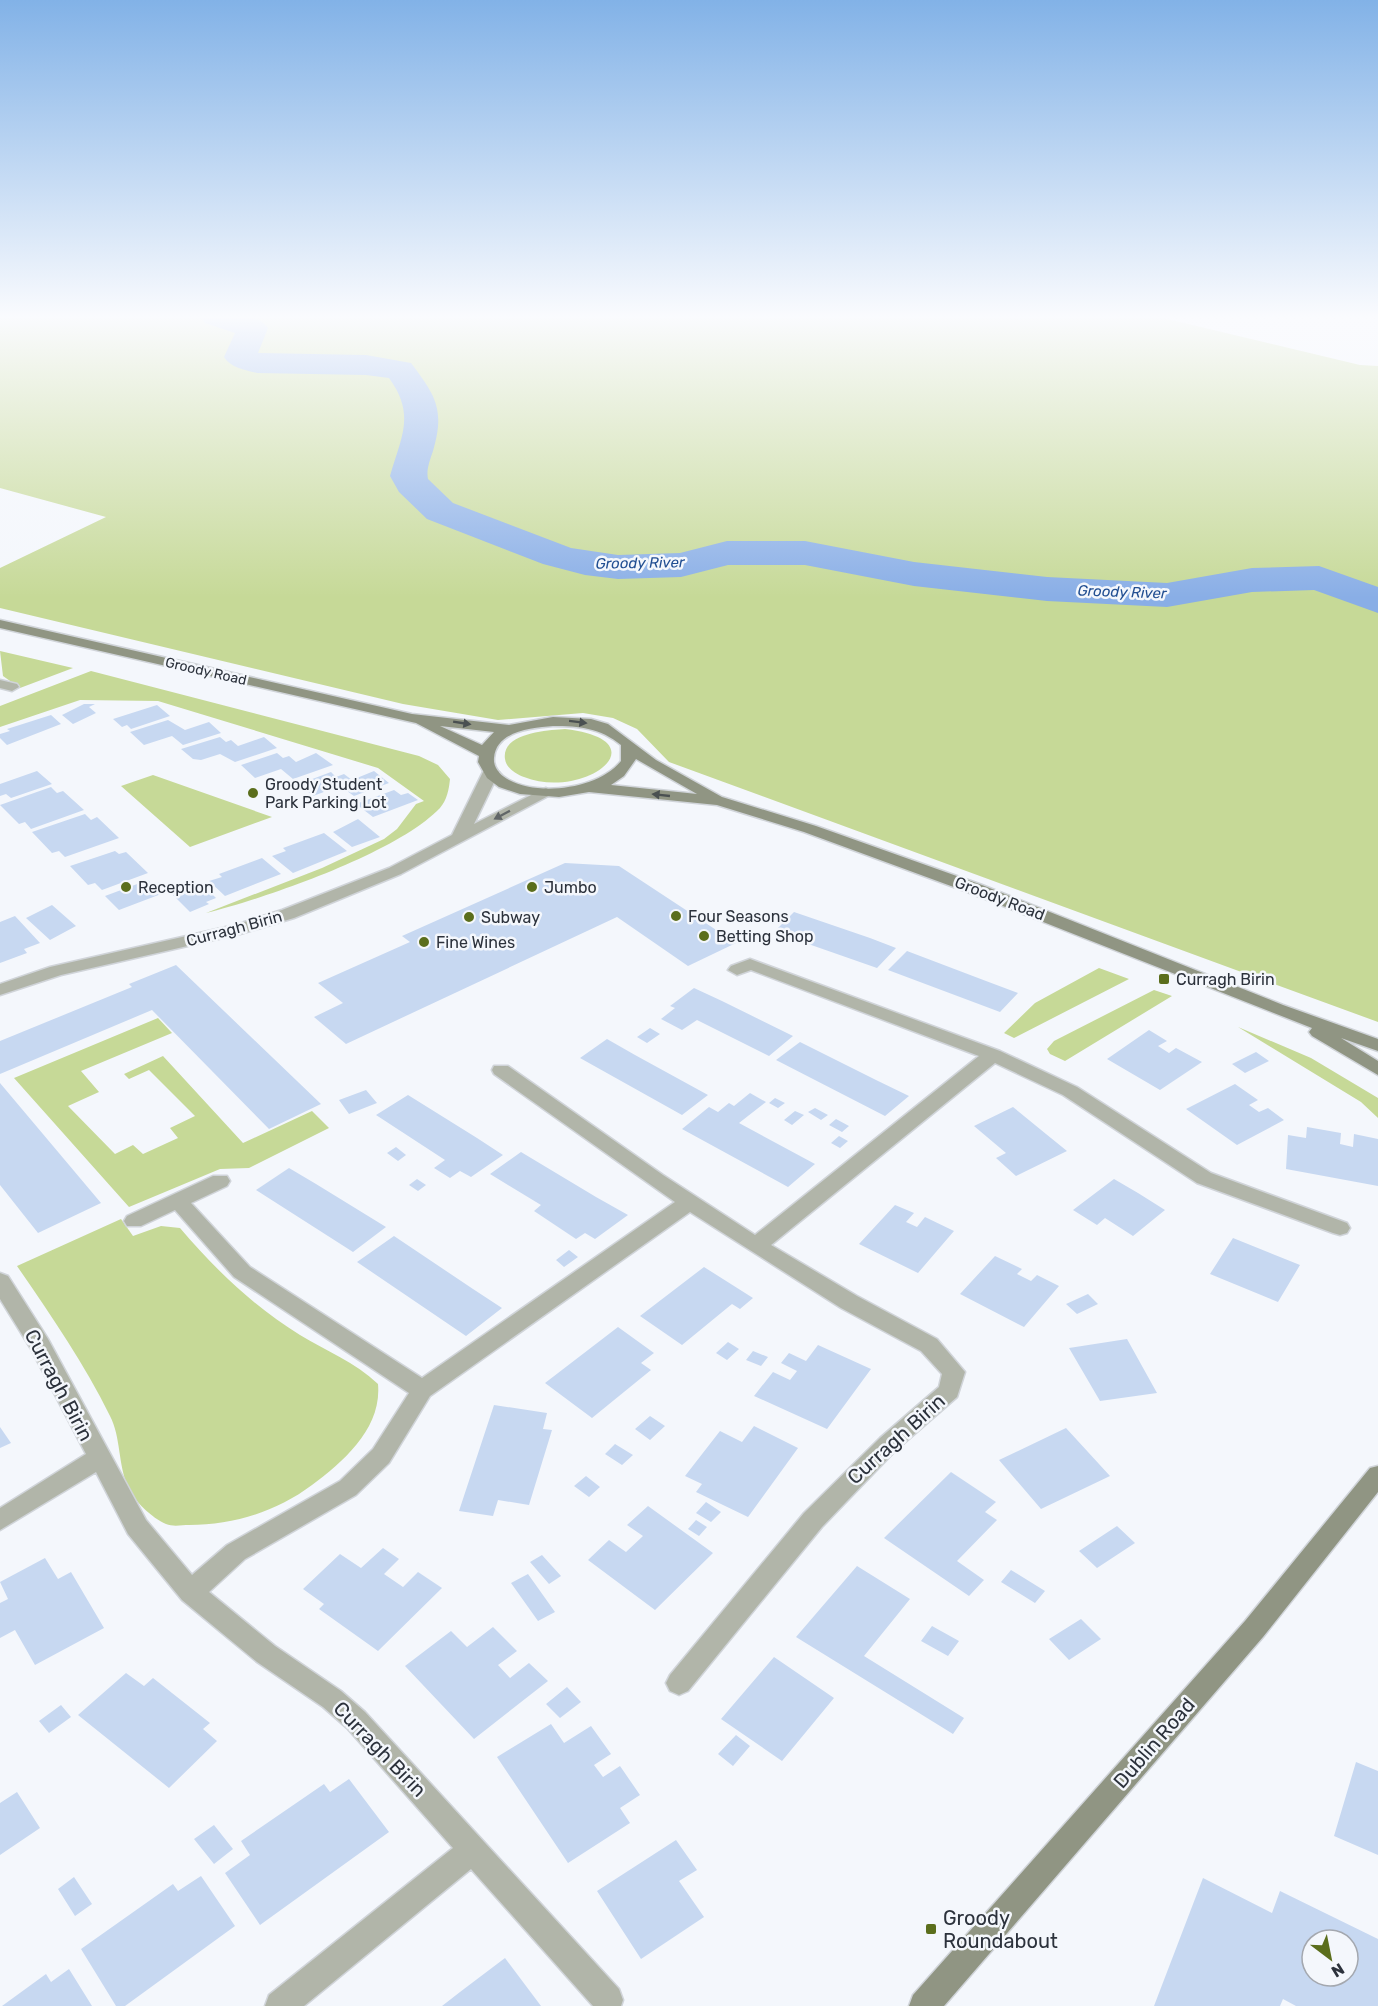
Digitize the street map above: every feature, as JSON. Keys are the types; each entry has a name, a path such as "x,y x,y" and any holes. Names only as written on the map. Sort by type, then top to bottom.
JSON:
{"street":[{"name":"Groody Road","path":"0,624 412,718"},
{"path":"412,718 513,730"},
{"path":"412,718 486,753"},
{"path":"540,722 585,722 603,727 618,735 649,762 719,801 590,788 546,793 516,787 498,779 491,772 486,763 486,753 498,738 513,730 540,722"},
{"path":"590,788 617,776 629,761 628,745"},
{"path":"459,838 491,772"},
{"name":"Curragh Birin","path":"0,990 56,971 240,929 278,917 376,879 546,793"},
{"name":"Groody Road","path":"719,801 810,829 976,889 1277,1009"},
{"path":"737,970 750,964 993,1055 1070,1091 1126,1125 1204,1178 1340,1228"},
{"path":"1277,1009 1378,1045"},
{"path":"1277,1009 1378,1069"},
{"path":"756,1246 993,1055"},
{"name":"Curragh Birin","path":"501,1070 689,1203 849,1302 929,1345 954,1372 950,1391 888,1444 828,1504 679,1683"},
{"path":"134,1221 220,1181"},
{"path":"178,1201 242,1272 422,1390"},
{"path":"191,1592 236,1552 348,1488 381,1456 422,1390 689,1203"},
{"name":"Curragh Birin","path":"0,1281 40,1344 98,1459 137,1527 191,1592 266,1654 332,1698 351,1715 608,2000"},
{"name":"Curragh Birin","path":"0,1520 98,1459"},
{"name":"Dublin Road","path":"924,2006 1254,1629 1378,1475"},
{"path":"280,2006 474,1849"}],"green space":[{"path":"0,411 1378,411 1378,1022 669,762 637,729 613,718 583,713 498,720 403,704 0,608 0,568 106,517 0,488"},
{"path":"0,651 73,668 20,688 3,676"},
{"path":"91,671 419,756 438,765 450,779 446,798 440,808 420,825 363,857 262,897 206,913 322,868 384,839 397,829 416,804 424,801 378,768 158,701 80,700 0,727 0,706"},
{"path":"565,729 594,735 609,745 611,756 604,766 589,776 569,781 547,782 521,776 507,765 506,750 510,743 518,738 537,732"},
{"path":"153,775 272,817 190,847 121,786"},
{"path":"1099,968 1129,979 1014,1038 1004,1033 1035,1003"},
{"path":"1154,990 1172,996 1065,1061 1050,1054 1047,1049 1054,1041"},
{"path":"158,1018 172,1033 81,1071 99,1092 68,1106 115,1154 133,1145 143,1154 178,1138 170,1128 195,1116 149,1070 129,1079 124,1074 163,1056 243,1143 312,1111 329,1128 249,1168 220,1169 129,1207 14,1078"},
{"path":"1238,1027 1311,1058 1378,1098 1378,1118 1361,1102"},
{"path":"121,1219 133,1236 161,1226 180,1228 221,1272 267,1312 300,1335 350,1363 378,1384 378,1400 367,1429 348,1454 312,1485 284,1503 254,1515 222,1523 175,1526 155,1518 131,1492 123,1470 114,1424 100,1396 78,1358 17,1266"}],"building":[{"path":"84,704 95,704 89,707 96,713 73,724 62,715"},
{"path":"157,705 170,716 131,729 127,725 122,727 113,719"},
{"path":"51,715 61,724 7,745 0,738 0,734 10,731 7,729"},
{"path":"168,720 185,730 209,722 221,733 183,745 172,736 144,745 130,732"},
{"path":"220,737 226,742 231,740 238,746 264,737 277,748 235,762 220,754 201,760 193,759 181,749"},
{"path":"277,753 283,758 289,756 296,762 316,753 333,765 293,779 281,769 255,778 241,765"},
{"path":"37,771 52,784 11,798 6,794 0,796 0,784"},
{"path":"374,771 389,783 354,796 340,786 313,796 299,784 331,772 336,777 344,774 352,780"},
{"path":"51,787 57,793 63,791 84,810 31,829 25,822 19,824 0,805"},
{"path":"394,790 401,795 408,793 418,800 373,817 356,804"},
{"path":"85,814 91,820 97,817 119,838 65,857 59,851 52,853 32,832"},
{"path":"358,819 380,837 352,847 333,832"},
{"path":"324,833 347,851 293,873 272,856 286,851 283,848"},
{"path":"115,851 119,854 126,852 148,873 102,890 95,883 88,885 70,866"},
{"path":"262,858 281,874 225,896 209,881 222,877 219,874"},
{"path":"565,863 619,866 736,943 688,966 617,917 346,1044 314,1017 343,1003 318,983 410,942 402,936"},
{"path":"148,880 153,885 160,882 169,891 119,910 105,896"},
{"path":"200,882 216,898 206,902 209,904 190,912 170,892"},
{"path":"52,905 76,926 50,940 26,918"},
{"path":"794,912 896,948 877,968 774,932"},
{"path":"15,916 40,943 24,949 27,953 0,963 0,922"},
{"path":"907,951 1018,993 1000,1012 888,970"},
{"path":"176,965 321,1104 269,1129 152,1010 0,1074 0,1041 132,987 129,984"},
{"path":"694,988 793,1036 769,1056 697,1020 682,1030 661,1019 675,1008 670,1006"},
{"path":"650,1028 660,1034 647,1043 637,1037"},
{"path":"1149,1030 1167,1041 1158,1046 1169,1053 1176,1048 1202,1062 1160,1090 1107,1059"},
{"path":"607,1039 708,1095 682,1115 580,1058"},
{"path":"800,1042 909,1096 885,1116 776,1060"},
{"path":"1256,1052 1269,1061 1245,1073 1232,1064"},
{"path":"0,1083 101,1203 38,1233 0,1185"},
{"path":"1235,1084 1258,1100 1249,1105 1259,1112 1268,1108 1284,1120 1237,1145 1186,1109"},
{"path":"366,1090 377,1103 349,1114 339,1100"},
{"path":"750,1093 766,1102 739,1123 815,1164 788,1187 682,1129 709,1107 718,1112 729,1103 734,1106"},
{"path":"408,1095 503,1155 471,1177 460,1171 450,1178 434,1168 445,1160 376,1115"},
{"path":"775,1098 785,1103 778,1108 769,1103"},
{"path":"1013,1107 1067,1151 1016,1176 996,1158 1006,1153 974,1126"},
{"path":"815,1108 828,1115 821,1120 808,1112"},
{"path":"795,1111 804,1115 792,1125 784,1120"},
{"path":"836,1119 849,1126 842,1132 829,1125"},
{"path":"1307,1127 1341,1133 1340,1144 1353,1147 1354,1134 1378,1139 1378,1186 1286,1169 1288,1135 1306,1138"},
{"path":"839,1136 848,1141 840,1148 831,1143"},
{"path":"396,1147 406,1155 398,1161 387,1153"},
{"path":"521,1152 628,1215 595,1239 585,1233 576,1239 534,1211 541,1205 490,1174"},
{"path":"289,1168 386,1227 353,1252 256,1190"},
{"path":"417,1179 426,1185 418,1191 409,1185"},
{"path":"1114,1179 1165,1210 1133,1236 1105,1218 1097,1225 1073,1210"},
{"path":"895,1205 914,1213 906,1222 917,1227 925,1217 954,1231 918,1273 859,1244"},
{"path":"394,1236 502,1308 466,1336 357,1262"},
{"path":"1233,1238 1300,1265 1278,1302 1210,1274"},
{"path":"569,1250 578,1257 564,1267 556,1260"},
{"path":"995,1256 1022,1269 1017,1274 1031,1281 1037,1275 1059,1286 1024,1327 960,1294"},
{"path":"704,1267 753,1298 740,1309 732,1304 682,1345 640,1316"},
{"path":"1088,1294 1098,1304 1077,1314 1066,1304"},
{"path":"618,1327 654,1353 641,1363 651,1370 592,1418 545,1383"},
{"path":"1127,1339 1157,1393 1100,1401 1069,1348"},
{"path":"728,1342 739,1349 727,1360 716,1353"},
{"path":"818,1345 871,1369 827,1429 754,1396 773,1372 790,1380 797,1371 781,1363 789,1353 806,1361"},
{"path":"753,1351 768,1357 761,1366 746,1360"},
{"path":"494,1405 547,1413 543,1429 552,1430 529,1505 498,1500 493,1516 459,1511"},
{"path":"650,1416 665,1426 650,1440 635,1429"},
{"path":"754,1426 798,1448 748,1517 696,1492 702,1484 685,1476 720,1431 742,1442"},
{"path":"0,1427 11,1443 0,1448"},
{"path":"1066,1428 1110,1476 1041,1509 999,1460"},
{"path":"615,1444 633,1455 622,1465 605,1454"},
{"path":"951,1472 996,1502 985,1512 997,1520 957,1561 984,1580 969,1596 884,1538"},
{"path":"586,1476 600,1487 589,1497 574,1486"},
{"path":"706,1502 721,1512 711,1522 696,1513"},
{"path":"648,1506 713,1553 655,1610 588,1560 609,1540 626,1552 643,1536 627,1525"},
{"path":"696,1520 707,1527 699,1536 688,1529"},
{"path":"1117,1526 1135,1543 1097,1568 1079,1551"},
{"path":"383,1548 399,1559 384,1574 403,1587 418,1572 442,1588 378,1651 319,1609 324,1604 303,1589 340,1554 361,1568"},
{"path":"542,1555 561,1576 549,1584 530,1562"},
{"path":"45,1558 58,1579 71,1572 104,1628 35,1665 15,1630 0,1638 0,1603 8,1599 0,1582"},
{"path":"857,1566 910,1599 864,1656 964,1718 953,1734 796,1637"},
{"path":"1011,1570 1045,1591 1035,1603 1001,1582"},
{"path":"528,1574 555,1612 538,1621 511,1583"},
{"path":"1081,1619 1101,1639 1069,1660 1049,1639"},
{"path":"932,1626 959,1641 948,1656 921,1641"},
{"path":"493,1627 517,1651 498,1665 510,1678 529,1663 548,1681 474,1739 405,1666 451,1631 467,1647"},
{"path":"774,1657 834,1698 782,1761 721,1719"},
{"path":"126,1673 144,1686 153,1678 210,1723 203,1729 217,1741 169,1788 78,1715"},
{"path":"567,1687 581,1702 560,1718 546,1704"},
{"path":"61,1705 71,1717 49,1733 39,1721"},
{"path":"551,1724 564,1743 591,1726 611,1754 594,1765 603,1777 620,1766 640,1795 620,1808 630,1823 568,1863 497,1757"},
{"path":"736,1735 750,1746 733,1766 718,1754"},
{"path":"1356,1762 1378,1771 1378,1855 1334,1836"},
{"path":"349,1779 389,1832 260,1925 225,1873 250,1855 241,1841 324,1784 330,1792"},
{"path":"17,1792 40,1828 0,1855 0,1803"},
{"path":"214,1825 233,1849 214,1864 194,1839"},
{"path":"676,1840 697,1870 679,1881 704,1917 641,1959 597,1891"},
{"path":"201,1876 235,1926 125,2006 116,2006 81,1949 173,1884 178,1891"},
{"path":"74,1877 92,1904 75,1916 58,1889"},
{"path":"1203,1878 1272,1913 1280,1891 1356,1928 1300,1928 1300,1988 1360,1988 1360,1930 1378,1939 1378,2006 1296,2006 1283,1999 1280,2006 1154,2006"},
{"path":"505,1958 541,2006 442,2006 460,1992"},
{"path":"69,1969 92,2006 2,2006 46,1974 51,1982"}],"waterway":[{"name":"Groody River","path":"422,411 421,433 408,476 412,484 440,511 557,556 585,563 618,567 681,565 727,553 805,553 914,574 1047,589 1167,595 1252,580 1319,578 1378,601"}],"place":[{"name":"Groody Student Park Parking Lot","path":"253,793"},
{"name":"Reception","path":"126,887"},
{"name":"Jumbo","path":"532,887"},
{"name":"Four Seasons","path":"676,916"},
{"name":"Subway","path":"469,917"},
{"name":"Betting Shop","path":"704,936"},
{"name":"Fine Wines","path":"424,942"},
{"name":"Curragh Birin","path":"1164,979"},
{"name":"Groody Roundabout","path":"931,1929"}]}
